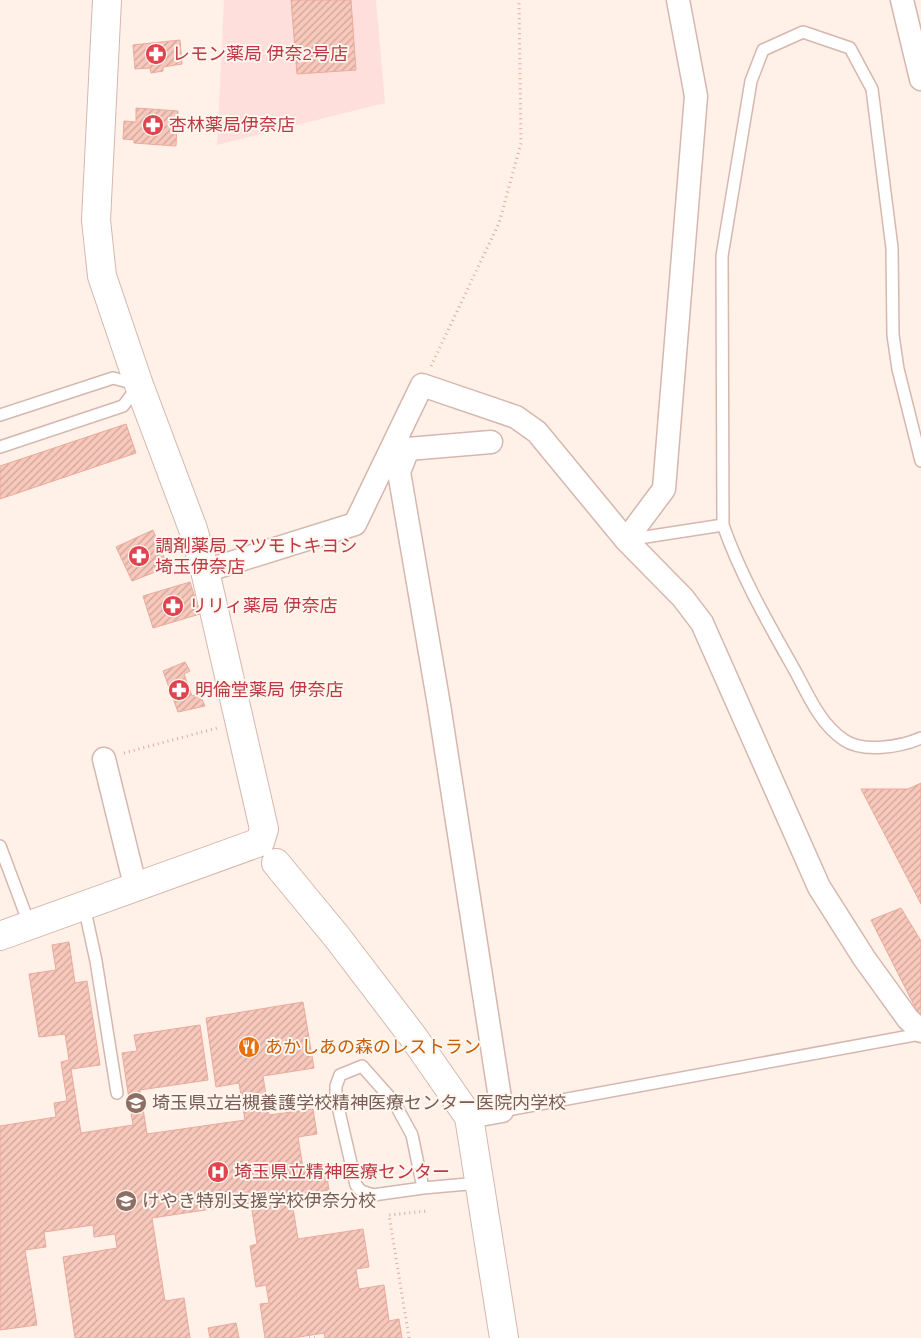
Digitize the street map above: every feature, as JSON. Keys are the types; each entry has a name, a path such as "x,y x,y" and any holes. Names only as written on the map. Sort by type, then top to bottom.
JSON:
{"street":[{"path":"0,936 260,842 264,829 205,571 193,529 139,384 102,276 98,249 97,196 107,0"},
{"path":"626,540 664,489 696,96 678,0"},
{"path":"902,0 921,80"},
{"path":"205,571 356,524 422,385 516,417 537,432 626,540 683,598 702,623 819,887 864,958 908,1019 921,1032"},
{"path":"468,1117 502,1111 439,705 399,472 408,449 490,442"},
{"path":"104,759 136,888"},
{"path":"276,863 337,936 414,1038 468,1117 504,1338"}],"lane":[{"path":"921,461 898,369 893,335 892,248 872,89 850,48 804,32 763,50 751,81 722,256 723,525 737,566 823,721 845,741 879,749 921,738"},
{"path":"0,415 112,378 139,384 123,406 0,447"},
{"path":"626,540 723,525"},
{"path":"0,846 30,926"},
{"path":"84,906 96,962 117,1093"},
{"path":"502,1111 921,1032"},
{"path":"423,1188 412,1135 394,1102 362,1066 340,1075 336,1086 336,1098 356,1185 361,1191 373,1195 479,1183"}],"path":[{"path":"422,385 499,223 521,143 519,0"},
{"path":"104,759 240,721"},
{"path":"410,1338 389,1215 427,1211"},
{"path":"309,1338 315,1338"}],"shaded area":[{"path":"224,0 376,0 385,103 217,145"}],"building":[{"path":"291,0 351,0 356,70 297,74"},
{"path":"180,40 182,64 163,67 163,71 151,73 150,68 135,69 133,45"},
{"path":"136,108 178,111 176,146 134,143 134,140 123,139 124,121 136,122"},
{"path":"126,424 136,453 0,499 0,466"},
{"path":"153,530 168,567 132,581 116,547"},
{"path":"190,582 200,614 153,628 143,596"},
{"path":"185,662 190,671 184,674 192,696 199,693 205,706 178,712 163,671"},
{"path":"921,783 921,904 861,789 908,789"},
{"path":"901,908 921,941 921,1019 871,920"},
{"path":"69,942 75,983 87,981 100,1065 71,1069 81,1133 133,1125 122,1053 137,1051 134,1035 200,1025 208,1080 140,1090 147,1134 245,1120 239,1083 216,1087 206,1018 303,1002 314,1068 263,1076 269,1115 313,1109 317,1134 298,1137 303,1168 325,1164 329,1190 291,1196 298,1239 363,1229 369,1267 356,1269 359,1289 384,1285 389,1321 399,1319 402,1338 325,1338 324,1333 293,1338 265,1338 260,1304 269,1303 266,1285 256,1287 250,1246 257,1244 251,1203 152,1218 165,1301 184,1298 190,1338 75,1338 63,1257 117,1248 115,1234 94,1237 93,1225 44,1232 46,1247 25,1250 37,1325 0,1330 0,1126 56,1117 54,1103 67,1101 61,1062 69,1060 65,1034 39,1037 29,974 56,970 52,945"},
{"path":"236,1323 239,1338 210,1338 208,1328"}],"place":[{"name":"レモン薬局 伊奈2号店","path":"156,54"},
{"name":"杏林薬局伊奈店","path":"153,125"},
{"name":"調剤薬局 マツモトキヨシ 埼玉伊奈店","path":"139,556"},
{"name":"リリィ薬局 伊奈店","path":"173,606"},
{"name":"明倫堂薬局 伊奈店","path":"179,690"},
{"name":"あかしあの森のレストラン","path":"249,1047"},
{"name":"埼玉県立岩槻養護学校精神医療センター医院内学校","path":"136,1103"},
{"name":"埼玉県立精神医療センター","path":"218,1172"},
{"name":"けやき特別支援学校伊奈分校","path":"126,1201"}]}
